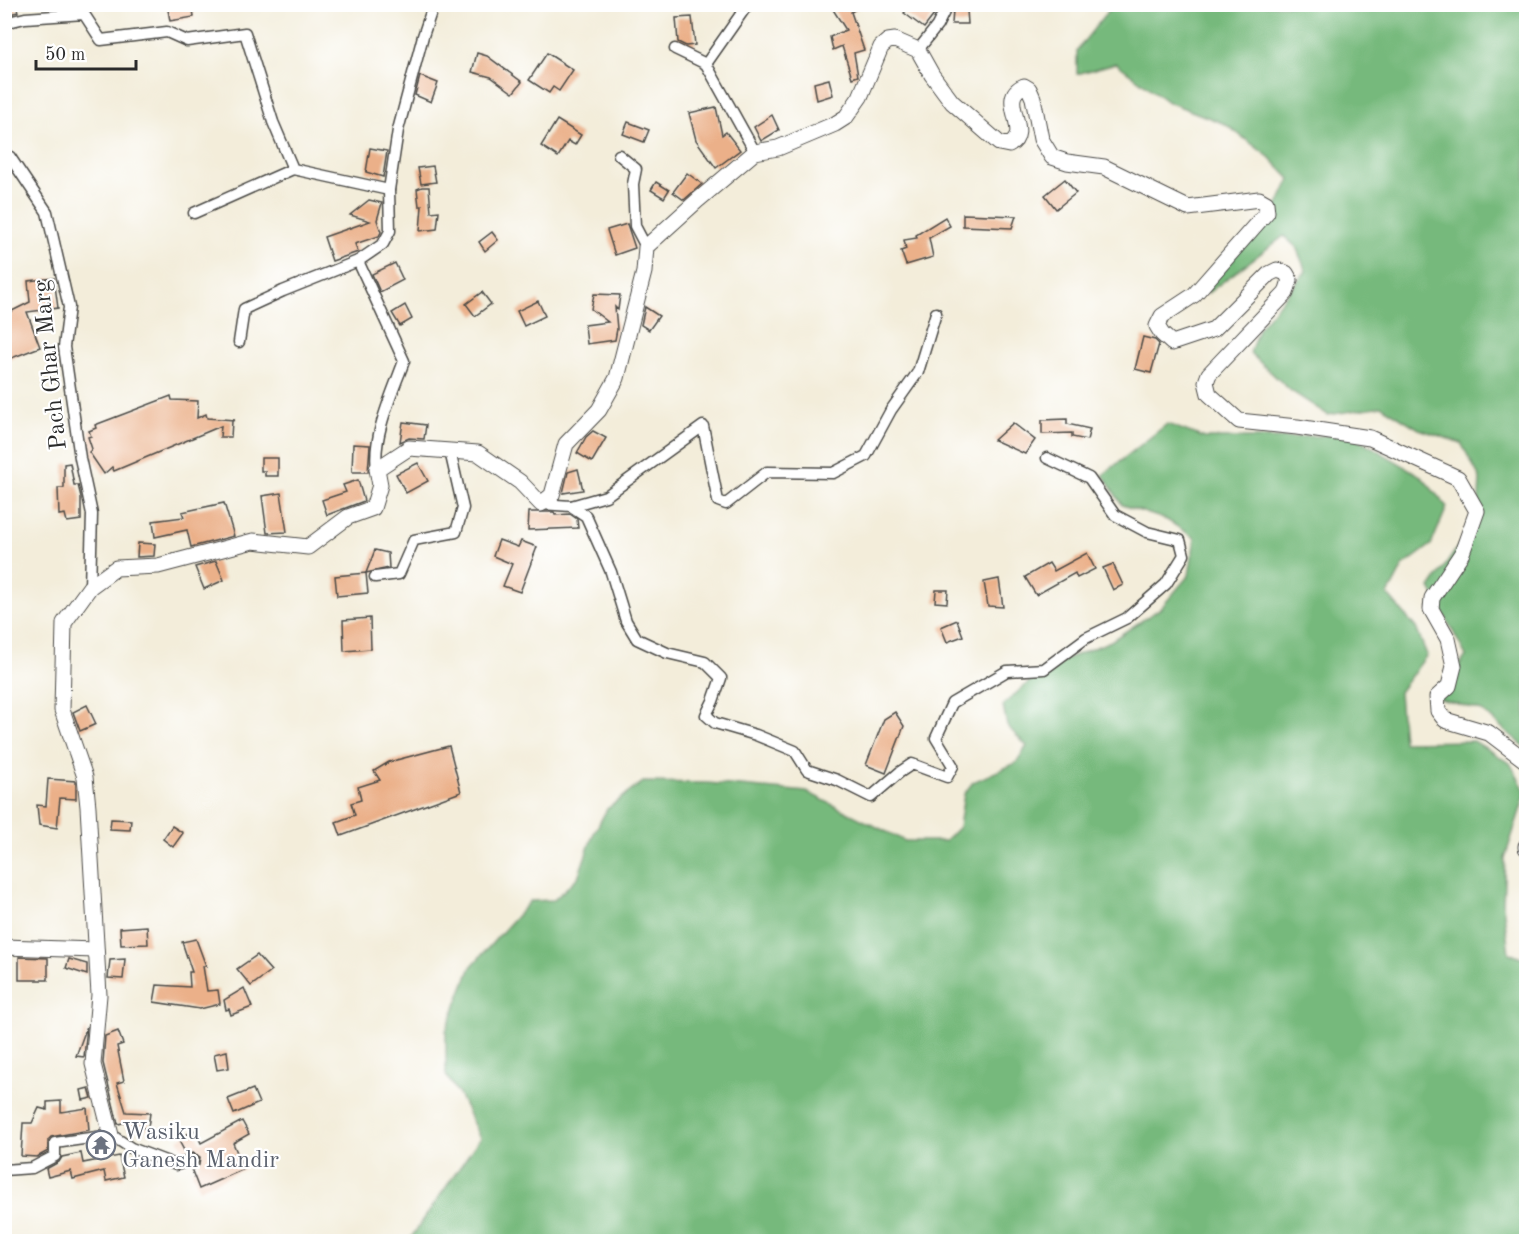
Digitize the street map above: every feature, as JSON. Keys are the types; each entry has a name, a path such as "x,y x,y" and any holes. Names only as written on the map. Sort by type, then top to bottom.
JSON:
{"street":[{"path":"239,342 244,309 358,261 383,244 390,231 389,190 399,130 431,12 431,4"},
{"path":"706,64 748,4"},
{"path":"918,50 937,26 948,4"},
{"path":"4,23 85,9 101,40 167,32 187,41 245,33 273,122 293,169"},
{"path":"646,247 755,152 778,148 835,124 846,117 860,97 881,46 888,41 900,41 918,50 932,75 952,102 999,143 1009,145 1016,141 1019,133 1012,103 1019,88 1024,86 1029,89 1033,98 1041,139 1052,157 1067,162 1104,167 1188,208 1259,199 1266,203 1267,212 1202,287 1162,316 1156,326 1172,343 1214,329 1269,274 1276,270 1286,273 1290,280 1286,292 1209,374 1206,382 1209,394 1239,421 1370,438 1458,478 1476,512 1462,553 1432,598 1431,609 1448,639 1454,666 1449,686 1437,697 1438,711 1444,720 1489,733 1527,761"},
{"path":"675,49 706,64 755,152"},
{"name":"Pach Ghar Marg","path":"4,153 10,157 47,212 69,307 64,347 80,458 92,514 90,587"},
{"path":"541,504 552,495 566,444 599,410 617,378 644,272 646,247 635,226 633,184 636,169 619,155"},
{"path":"194,213 293,169 389,190"},
{"path":"193,1160 176,1165 130,1148 111,1135 93,1064 99,995 88,807 85,777 62,710 64,623 90,587 116,568 158,566 253,541 308,547 348,517 373,508 380,485 375,457 384,415 404,361 358,261"},
{"path":"377,469 409,448 478,453 520,482 541,504 571,506 606,496 704,426 718,501 726,504 767,472 833,472 866,456 891,410 918,372 936,313"},
{"path":"375,578 399,574 414,540 456,532 463,508 450,451"},
{"path":"571,506 586,516 611,572 626,621 637,639 667,653 705,662 721,678 714,702 706,715 715,723 756,735 795,751 807,770 837,780 871,797 912,764 947,777 953,766 936,738 952,703 1007,671 1044,669 1086,638 1127,618 1166,584 1184,555 1179,540 1147,532 1115,515 1089,478 1047,458"},
{"path":"4,947 95,950"},
{"path":"4,1170 32,1168 55,1156 55,1143 111,1135"}],"green space":[{"path":"1113,5 1526,5 1526,748 1482,711 1437,698 1466,656 1430,588 1478,517 1480,478 1461,443 1419,429 1382,406 1328,415 1291,391 1250,353 1258,329 1306,271 1296,247 1284,236 1208,293 1209,281 1277,207 1290,179 1269,157 1225,124 1168,102 1116,63 1077,74 1077,50"},
{"path":"1167,424 1205,438 1281,438 1350,434 1421,476 1447,507 1431,545 1403,566 1388,595 1416,628 1427,655 1399,692 1403,742 1474,741 1510,763 1526,792 1505,858 1503,905 1509,953 1526,960 1526,1241 408,1242 480,1138 460,1096 446,1075 446,1031 471,967 530,901 554,900 578,877 593,835 607,809 643,782 708,783 807,792 905,841 945,841 959,827 964,794 973,782 1016,763 1027,746 1007,726 1003,705 1046,667 1111,641 1161,608 1189,575 1195,538 1167,520 1122,505 1103,475"}],"building":[{"path":"4,4 16,4 18,12 4,15"},
{"path":"167,4 192,4 194,17 170,21"},
{"path":"839,4 864,4 851,12 864,50 854,53 858,76 852,78 842,46 833,50 830,37 846,30 832,8"},
{"path":"912,4 921,4 934,15 924,28 904,13"},
{"path":"953,10 967,10 968,24 952,24"},
{"path":"692,17 695,45 686,46 678,42 676,18"},
{"path":"477,53 487,56 522,82 513,93 491,77 472,72"},
{"path":"547,53 573,70 559,91 553,87 549,93 529,80"},
{"path":"420,76 438,83 431,102 415,95"},
{"path":"829,79 833,95 817,100 814,83"},
{"path":"716,107 722,135 726,132 740,150 716,168 696,140 689,113"},
{"path":"772,115 779,130 761,141 754,127"},
{"path":"557,120 581,135 575,145 568,141 558,157 541,146"},
{"path":"628,122 649,130 644,142 623,134"},
{"path":"370,148 387,151 383,177 366,172"},
{"path":"433,166 436,182 421,184 418,168"},
{"path":"687,173 702,184 684,200 673,192"},
{"path":"1065,179 1076,193 1056,209 1045,195"},
{"path":"656,182 669,190 664,198 651,190"},
{"path":"429,187 431,212 439,211 437,229 420,231 422,206 419,206 417,189"},
{"path":"369,200 382,203 377,220 381,232 379,236 355,244 358,252 332,261 324,237 370,221 350,215"},
{"path":"963,214 1016,216 1012,228 963,226"},
{"path":"945,217 950,226 929,238 933,257 906,265 901,251 906,249 904,240 917,238 916,235"},
{"path":"627,224 635,248 615,255 607,230"},
{"path":"492,232 498,240 485,251 479,242"},
{"path":"395,263 403,280 380,292 372,274"},
{"path":"54,278 58,308 27,312 40,347 4,361 4,315 30,302 28,281"},
{"path":"482,292 491,304 475,316 466,304"},
{"path":"594,294 620,295 618,310 615,307 617,329 615,340 587,344 585,325 608,322 591,309"},
{"path":"538,301 545,316 524,326 517,311"},
{"path":"405,305 412,319 400,326 392,313"},
{"path":"645,307 659,316 649,330 641,325"},
{"path":"1143,337 1155,340 1159,344 1151,373 1135,369"},
{"path":"171,396 172,400 198,401 197,418 206,414 207,418 235,420 232,421 231,437 220,437 221,426 114,471 112,467 104,474 89,452 92,449 88,437 91,436 89,431 96,428 95,425"},
{"path":"1067,419 1067,424 1090,429 1087,440 1072,437 1072,433 1042,434 1042,420"},
{"path":"403,422 426,425 424,439 409,438 400,442"},
{"path":"1013,423 1035,440 1025,454 994,440"},
{"path":"593,431 606,438 592,462 577,453 586,437"},
{"path":"353,444 370,445 368,472 352,472"},
{"path":"261,458 278,458 278,476 265,476 265,471 261,471"},
{"path":"70,463 74,485 78,485 81,497 81,520 67,522 65,514 59,515 58,488 64,488 64,464"},
{"path":"418,463 428,481 406,493 396,474"},
{"path":"578,469 583,490 563,493 568,472"},
{"path":"358,480 364,501 327,515 322,500 346,492 343,485"},
{"path":"281,493 287,532 267,533 262,496"},
{"path":"224,503 234,536 191,547 187,530 155,537 153,521 184,517 182,512"},
{"path":"529,512 570,514 577,519 578,528 528,530"},
{"path":"499,540 518,547 521,541 537,547 520,592 503,586 512,564 493,556"},
{"path":"138,543 155,544 154,556 137,557"},
{"path":"375,550 388,553 389,568 366,573"},
{"path":"1087,553 1095,569 1077,578 1075,573 1036,595 1025,577 1049,563 1054,571"},
{"path":"216,561 224,580 204,589 195,567"},
{"path":"1113,564 1123,585 1113,590 1103,568"},
{"path":"366,573 368,593 337,596 335,576"},
{"path":"999,579 1003,607 988,606 984,582"},
{"path":"936,590 948,590 947,603 935,602"},
{"path":"370,618 371,649 344,651 343,620"},
{"path":"957,620 963,636 947,642 941,627"},
{"path":"87,705 96,724 80,731 73,712"},
{"path":"895,712 904,726 886,773 866,765 884,719"},
{"path":"449,746 461,792 341,836 336,822 355,815 351,803 361,800 358,787 380,780 374,771 389,762"},
{"path":"48,779 76,781 76,799 60,798 57,828 39,825 37,805 46,806"},
{"path":"111,819 131,820 130,830 110,829"},
{"path":"172,826 183,833 173,847 163,839"},
{"path":"147,926 148,944 121,945 120,928"},
{"path":"196,939 206,966 203,966 207,991 218,990 220,1004 200,1009 154,1002 157,985 190,987 189,972 192,972 182,942"},
{"path":"257,955 271,971 251,986 237,969"},
{"path":"19,957 48,958 48,980 19,980"},
{"path":"69,959 87,964 87,975 66,968"},
{"path":"125,959 123,979 108,978 110,960"},
{"path":"244,988 252,1007 231,1015 229,1009 226,1010 224,1000"},
{"path":"87,1026 84,1057 76,1056"},
{"path":"118,1031 123,1044 117,1046 124,1081 117,1083 126,1112 150,1113 148,1128 127,1128 127,1122 118,1124 103,1063 105,1036"},
{"path":"227,1051 229,1068 217,1070 214,1054"},
{"path":"89,1088 92,1098 83,1100 81,1090"},
{"path":"253,1089 259,1103 234,1114 228,1099"},
{"path":"61,1101 61,1112 87,1108 89,1130 51,1137 48,1140 48,1151 37,1157 21,1156 23,1123 32,1123 39,1108 47,1110 47,1102"},
{"path":"242,1121 249,1134 233,1143 244,1169 199,1189 192,1171 199,1165 200,1157 194,1153 186,1154 178,1139 195,1130 201,1143"},
{"path":"81,1153 83,1163 119,1156 124,1177 106,1181 104,1171 73,1179 71,1171 48,1177 46,1169 59,1162 62,1157"}],"place":[{"name":"Wasiku Ganesh Mandir","path":"101,1145"}]}
